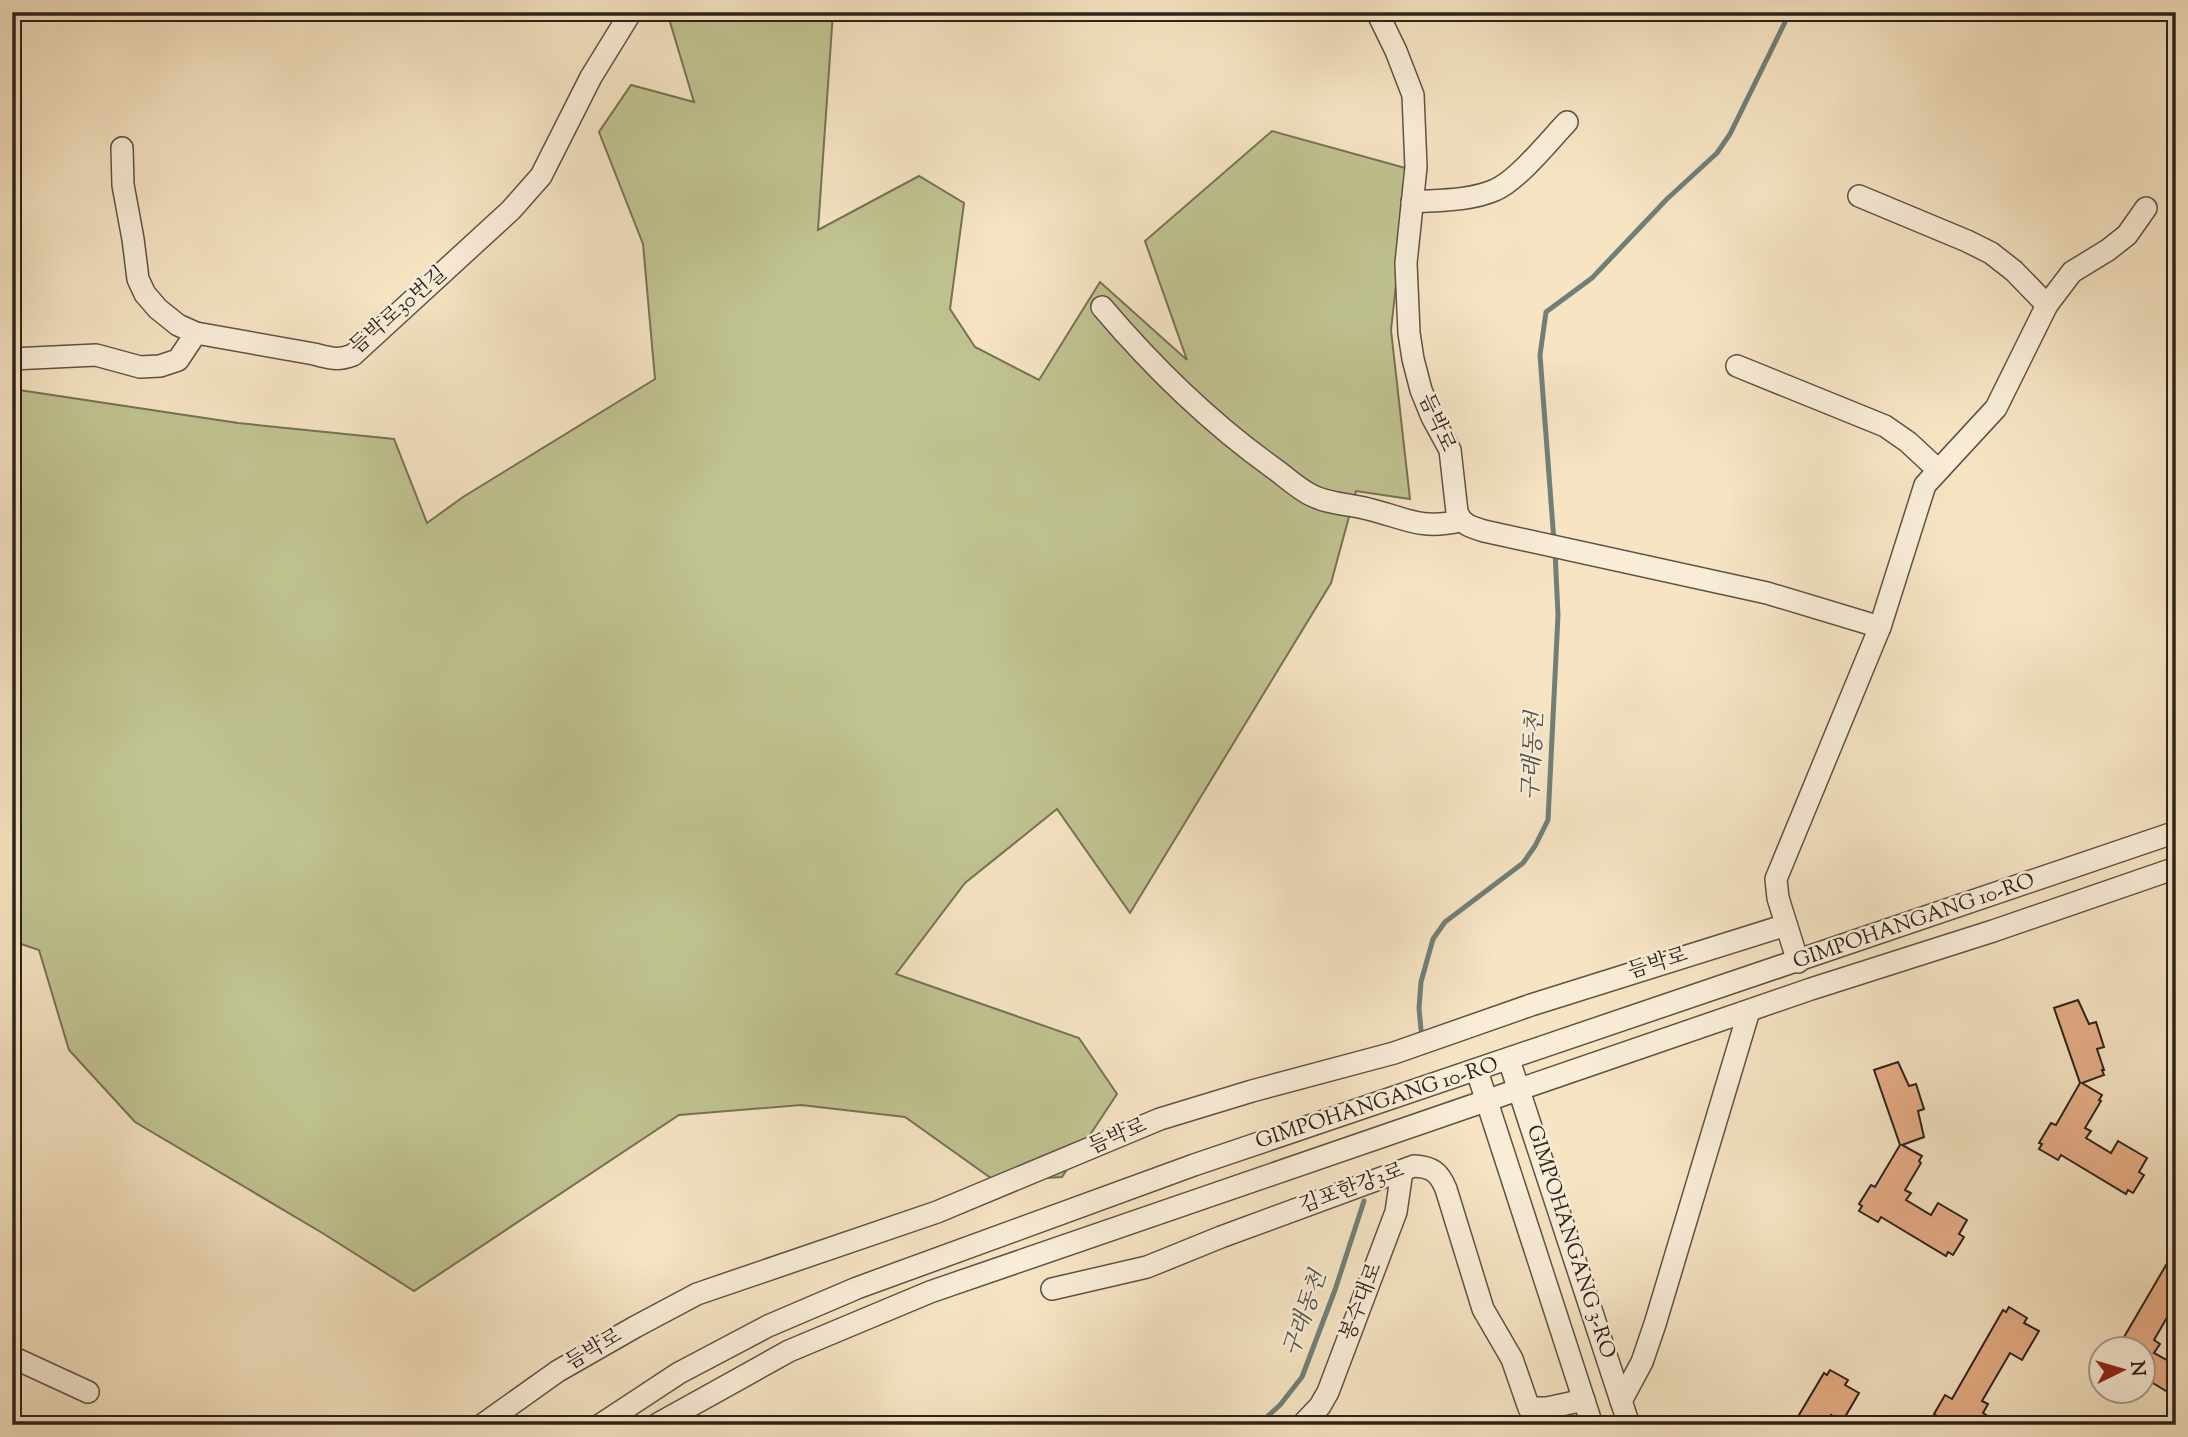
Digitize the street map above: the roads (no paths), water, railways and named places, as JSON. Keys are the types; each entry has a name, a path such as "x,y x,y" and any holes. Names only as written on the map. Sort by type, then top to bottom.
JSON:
{"street":[{"name":"듬박로30번길","path":"196,333 333,359 344,359 353,355 512,210 541,176 591,77 631,12"},
{"name":"듬박로","path":"1377,12 1413,95 1416,167 1406,263 1413,359 1432,417 1450,450 1460,521"},
{"path":"1412,202 1472,196 1493,191 1507,183 1567,122"},
{"path":"12,359 96,355 140,367 160,366 178,360 196,333 178,325 158,309 145,294 138,279 123,185 122,148"},
{"path":"1859,196 1991,253 2014,271 2048,305"},
{"path":"1798,962 1778,898 1776,879 1880,627 1925,485 1996,408 2048,305 2072,272 2127,235 2146,208"},
{"path":"1102,307 1187,399 1233,439 1309,494 1407,522 1437,526 1460,521 1484,531 1768,593 1880,627"},
{"path":"1737,366 1885,426 1908,442 1937,469"},
{"name":"GIMPOHANGANG 10-RO","path":"600,1425 679,1373 768,1326 857,1288 1194,1165 2176,832"},
{"name":"GIMPOHANGANG 10-RO","path":"656,1425 789,1351 930,1292 1811,989 1993,931 2176,868"},
{"name":"듬박로","path":"482,1425 558,1371 697,1294 937,1212 1160,1119 1394,1053 1555,997 1786,925"},
{"path":"1622,1401 1642,1362 1655,1324 1749,1012"},
{"name":"GIMPOHANGANG 3-RO","path":"1509,1060 1629,1425"},
{"name":"GIMPOHANGANG 3-RO","path":"1477,1071 1592,1425"},
{"name":"김포한강3로","path":"1052,1290 1147,1267 1220,1237 1414,1166 1428,1167 1441,1175 1483,1310 1512,1359 1530,1417 1548,1408 1584,1400"},
{"name":"봉수대로","path":"1302,1425 1320,1406 1328,1392 1396,1212 1402,1171"},
{"path":"12,1357 88,1392"}],"waterway":[{"path":"1554,542 1540,355 1546,312 1592,278 1667,199 1717,153 1730,134 1790,12"},
{"name":"구래동천","path":"1421,1030 1421,982 1433,939 1445,922 1523,863 1548,820 1558,615 1555,551"},
{"name":"구래동천","path":"1258,1425 1280,1405 1302,1377 1335,1290 1364,1201"}]}
